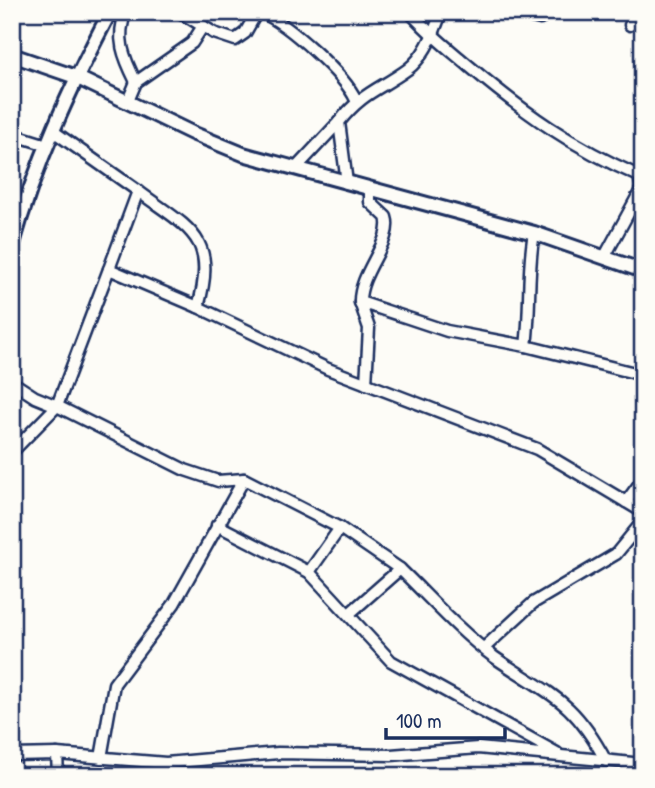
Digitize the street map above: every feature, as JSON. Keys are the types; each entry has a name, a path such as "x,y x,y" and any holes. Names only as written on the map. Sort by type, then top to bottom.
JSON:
{"street":[{"path":"12,247 26,198 47,145 76,77 110,12"},
{"path":"126,12 119,30 121,44 136,82"},
{"path":"180,12 202,26 235,40 245,33 262,13 285,12"},
{"path":"410,12 432,36 518,106 572,144 639,176 642,188 605,256"},
{"path":"295,169 356,100 408,69 432,36 441,12"},
{"path":"511,12 540,19"},
{"path":"630,24 641,12"},
{"path":"262,13 303,40 347,83 356,100"},
{"path":"128,101 136,82 192,43 202,26"},
{"path":"12,55 76,77 219,145 295,169 534,233 643,271"},
{"path":"339,122 347,183"},
{"path":"53,131 187,227 206,258 206,279 198,307"},
{"path":"12,134 47,145"},
{"path":"366,383 369,328 360,302 363,278 388,232 386,217 370,202 370,188"},
{"path":"12,452 57,406 138,191"},
{"path":"526,346 529,321 528,269 534,233"},
{"path":"108,269 198,307 353,379 537,449 643,512"},
{"path":"360,302 447,331 526,346 643,374"},
{"path":"12,382 35,397 185,470 218,481 244,479 340,528 400,569 484,648 561,699 590,732 606,761"},
{"path":"626,502 643,478"},
{"path":"101,758 114,684 174,604 244,479"},
{"path":"484,648 533,603 616,554 643,521"},
{"path":"217,525 309,572 350,613 391,661 561,755"},
{"path":"309,572 340,528"},
{"path":"350,613 400,569"},
{"path":"12,755 57,754 166,763 278,753 391,755 478,748 643,764"},
{"path":"57,754 58,776"},
{"path":"622,762 626,776"}]}
